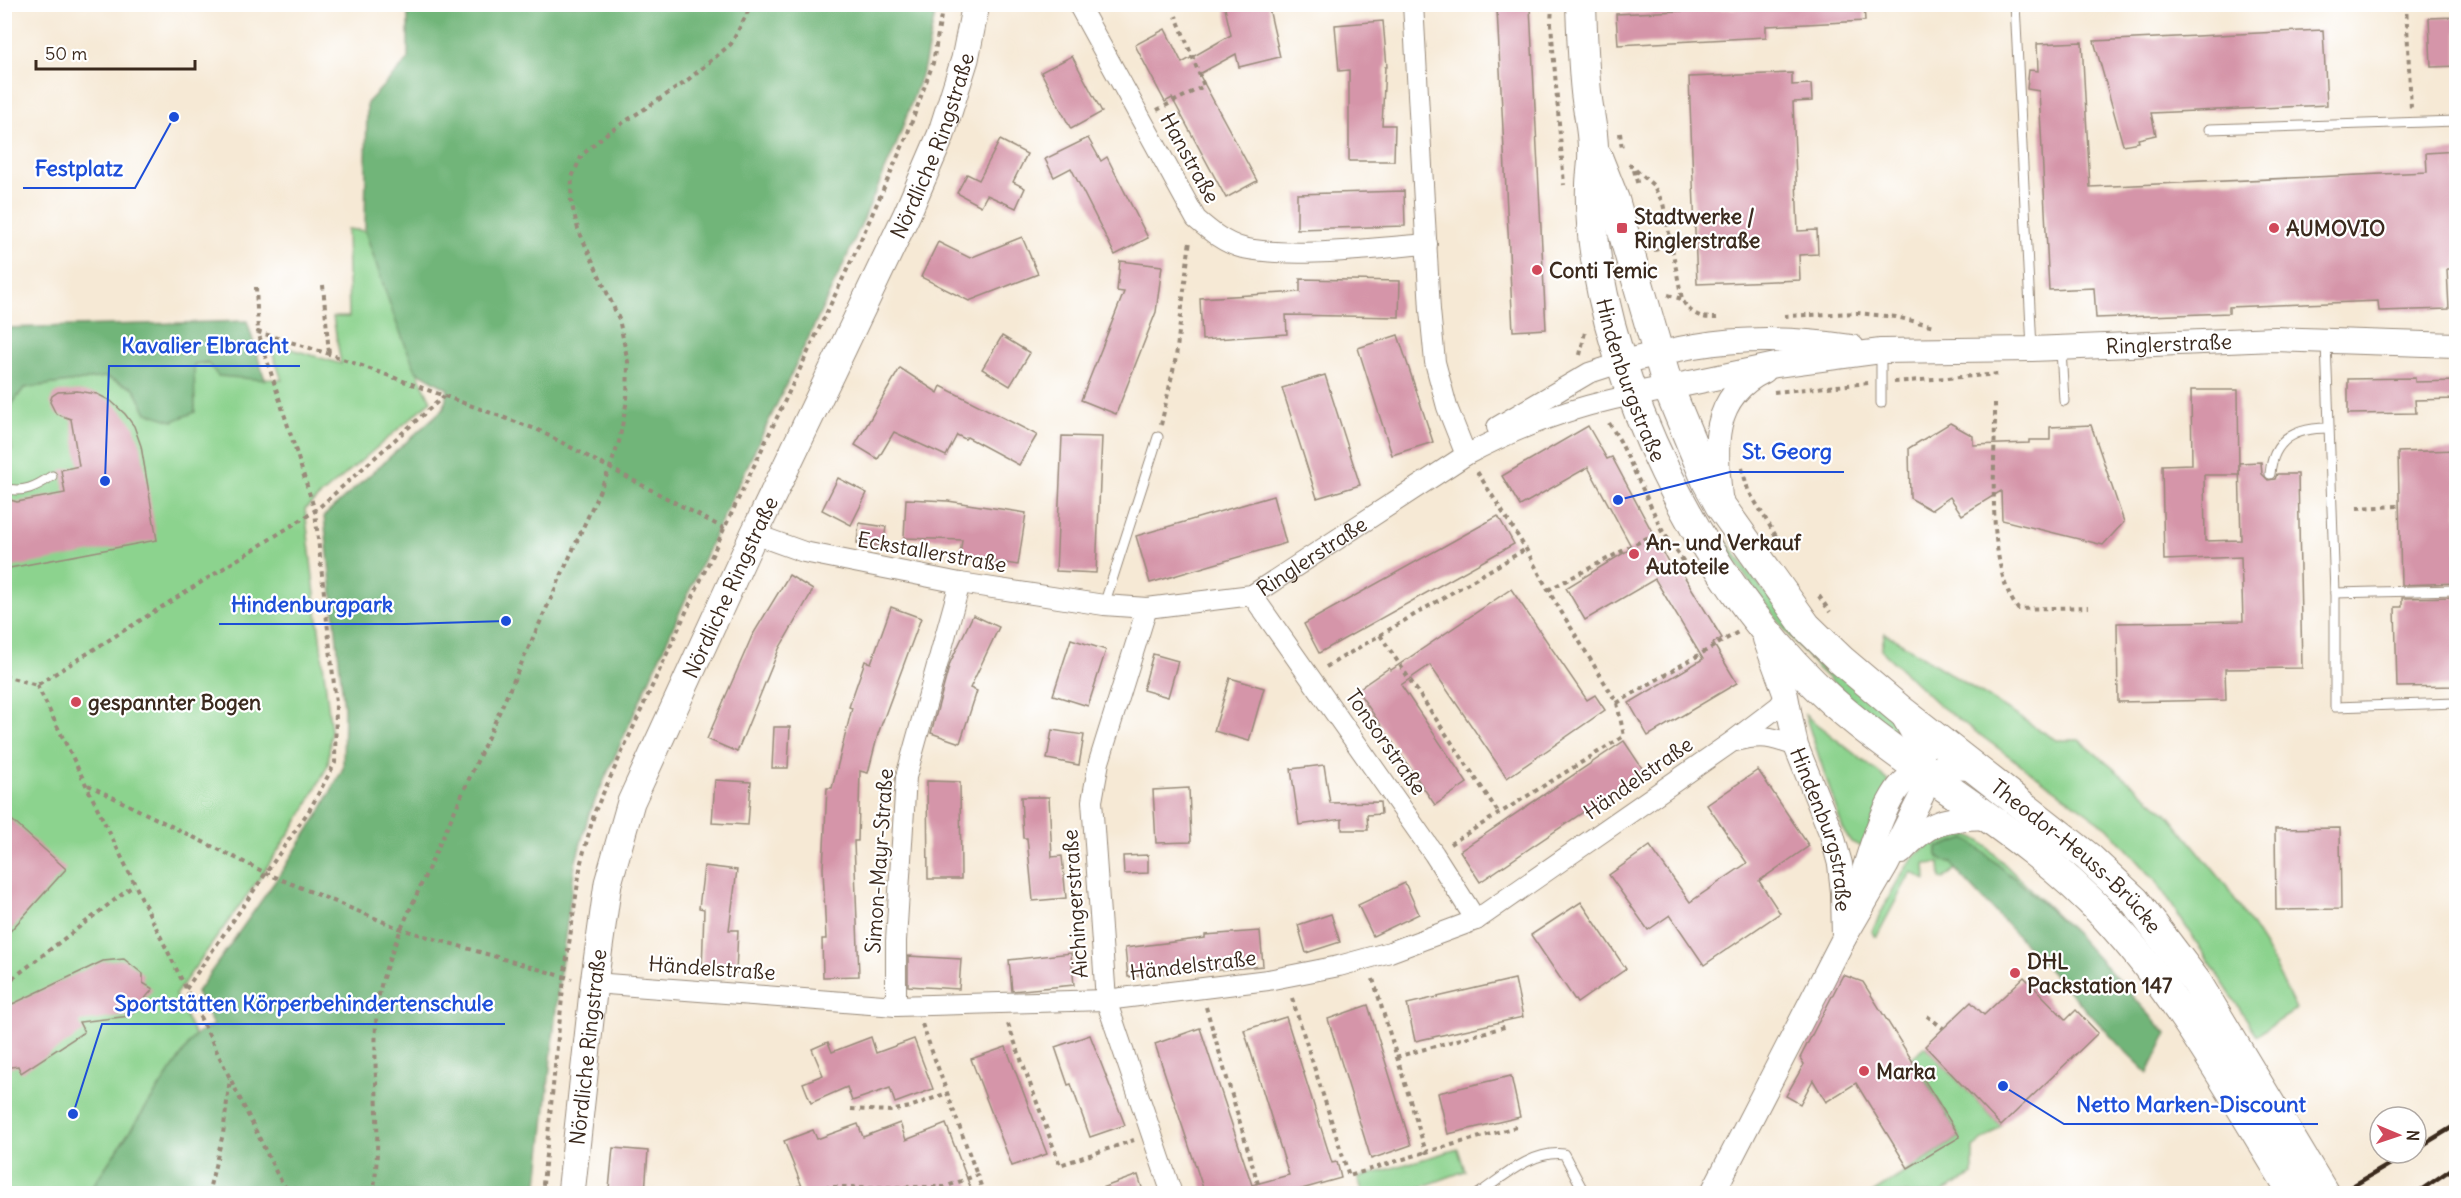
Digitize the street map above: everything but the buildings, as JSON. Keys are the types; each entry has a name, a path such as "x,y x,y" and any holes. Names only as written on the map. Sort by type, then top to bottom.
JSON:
{"main road":[{"name":"Nördliche Ringstraße","path":"571,1194 594,983 608,883 631,802 754,534 908,214 941,135 965,59 976,4"},
{"name":"Hindenburgstraße","path":"1581,4 1584,67 1593,150 1591,196 1598,267 1633,395 1647,430 1688,514 1716,562 1746,627 1792,661 1831,700 1891,750 1988,817"},
{"name":"Hindenburgstraße","path":"1593,150 1614,200 1668,387 1707,481 1720,505 1806,626 1841,660 1899,709 1977,769"},
{"name":"Theodor-Heuss-Brücke","path":"1977,769 2088,857 2135,901 2178,955 2200,1014 2294,1194"},
{"name":"Theodor-Heuss-Brücke","path":"1988,817 2040,857 2103,914 2147,965 2200,1014 2324,1194"}],"street":[{"name":"Hanstraße","path":"1078,4 1196,219 1218,237 1242,248 1292,252 1427,244"},
{"path":"1413,4 1435,362 1447,407 1466,455"},
{"name":"Ringlerstraße","path":"1104,605 1147,608 1252,595 1466,455 1534,422 1601,401 1776,365 1881,351 2032,349 2170,342 2326,339 2457,345"},
{"name":"Ringlerstraße","path":"1466,455 1492,430 1589,374 1658,353 1705,344 1769,340 1818,342 1881,351"},
{"path":"1720,505 1716,452 1718,425 1741,386 1755,375 1776,365"},
{"name":"Eckstallerstraße","path":"754,534 804,552 960,583 1104,605"},
{"name":"Simon-Mayr-Straße","path":"896,1006 896,941 906,777 960,583"},
{"name":"Tonsorstraße","path":"1252,595 1312,676 1434,854 1476,920"},
{"name":"Aichingerstraße","path":"1147,608 1099,762 1092,801 1106,1000 1172,1194"},
{"name":"Hindenburgstraße","path":"1746,627 1780,674 1796,746 1832,835 1840,864 1844,892 1844,938"},
{"name":"Händelstraße","path":"594,983 896,1006 1106,1000 1268,980 1339,966 1390,952 1476,920 1733,741 1779,706 1786,696"},
{"name":"Hindenburgstraße","path":"1712,1194 1844,938 1886,866 1922,795 1924,773 1921,747 1899,709"},
{"name":"Händelstraße","path":"1733,741 1751,736 1768,736 1796,746"},
{"name":"Hindenburgstraße","path":"1844,938 1866,862 1892,799 1903,782 1924,773 1950,767 1977,769"},
{"path":"1886,866 1931,825 1953,818 1988,817"}],"lane":[{"path":"2015,4 2032,349"},
{"path":"2209,129 2457,121"},
{"path":"2326,339 2335,593 2335,706 2457,703"},
{"path":"2061,347 2064,401"},
{"path":"1881,351 1881,403"},
{"path":"2270,474 2276,452 2294,433 2305,429 2328,428"},
{"path":"1104,605 1158,437"},
{"path":"4,488 13,490 34,488 52,476"},
{"path":"2335,593 2457,590"},
{"path":"1478,1194 1525,1163 1552,1153 1564,1154 1586,1194"}],"path":[{"path":"372,1194 377,1123 377,1012 384,972 401,929 610,468 619,442 627,400 628,362 619,319 578,230 571,201 572,177 582,155 606,134 684,82 731,44 752,4"},
{"path":"1552,4 1551,24 1564,197"},
{"path":"2406,4 2411,122"},
{"path":"1141,118 1204,86 1176,16"},
{"path":"1619,127 1625,158 1634,170 1653,185 1663,203 1682,299 1693,313 1703,318 1719,318"},
{"path":"1158,437 1176,357 1188,246 1196,219"},
{"path":"323,285 329,354"},
{"path":"186,989 268,874 310,809 335,763 336,703 315,511 258,332 256,287"},
{"path":"1776,316 1857,313 1896,317 1944,328"},
{"path":"1580,355 1585,331 1584,322"},
{"path":"258,332 329,354 538,430 724,529 754,534"},
{"path":"1769,392 2006,374"},
{"path":"4,676 37,685 315,511 444,396"},
{"path":"1995,403 1995,531 2004,576 2013,603 2018,609 2088,607"},
{"path":"1434,854 1498,812 1624,736 1617,704 1526,549 1466,455"},
{"path":"1739,459 1748,490 1779,541"},
{"path":"2357,508 2399,506"},
{"path":"1548,590 1688,514"},
{"path":"1312,676 1526,549"},
{"path":"1813,588 1833,616"},
{"path":"1617,704 1746,627"},
{"path":"1380,635 1498,812"},
{"path":"37,685 278,1176 290,1194"},
{"path":"87,784 268,874 401,929 564,978 594,983"},
{"path":"4,981 13,978 134,885"},
{"path":"1374,979 1426,1152"},
{"path":"1292,998 1349,1176 1516,1127"},
{"path":"1206,1006 1261,1194"},
{"path":"1927,1016 1943,1028"},
{"path":"922,1023 984,1194"},
{"path":"1008,1024 1060,1165 1140,1137"},
{"path":"1396,1057 1508,1026"},
{"path":"207,1194 223,1134 230,1077"},
{"path":"851,1109 890,1111 910,1107 947,1093"},
{"path":"797,1187 945,1187 977,1175"}],"green space":[{"path":"408,5 937,5 924,67 897,143 846,259 715,534 589,814 575,865 559,981 537,1193 88,1193 195,1035 213,1025 196,993 278,877 319,814 343,768 344,708 324,516 444,408 448,389 416,371 396,322 365,231 367,103 408,60"},
{"path":"347,229 365,231 403,338 431,401 305,509 331,731 328,765 304,811 261,876 175,995 195,1035 88,1193 5,1193 4,460 12,449 6,416 24,388 105,377 134,388 147,413 195,411 193,364 215,365 259,377 282,380 271,349 285,347 341,364 333,317 349,317"},
{"path":"247,321 265,380 218,376 207,362 194,364 195,412 173,421 147,413 134,388 105,377 24,388 5,414 5,328"},
{"path":"1725,540 1762,589 1896,722 1911,743 1898,741 1817,668 1781,625 1721,543"},
{"path":"1885,633 2056,740 2079,740 2167,813 2225,884 2266,948 2296,1010 2257,1035 2156,881 2108,828 1939,705 1881,650"},
{"path":"1805,715 1889,781 1862,847 1851,842 1844,832"},
{"path":"1954,834 1969,835 1982,842 2076,934 1966,838 1937,848 1937,855 1943,861 1952,862 1955,869 1944,879 1941,878 1940,863 1925,864 1926,880 1911,872 1877,936 1874,936 1872,931 1886,902 1913,859 1925,847 1938,839"},
{"path":"1966,838 2076,934 2167,1034 2148,1073 1955,869 1952,862 1943,861 1937,855 1937,848"},
{"path":"1925,1046 2001,1126 1973,1148 1973,1175 1940,1193 1871,1194 1960,1137 1912,1058"},
{"path":"1458,1149 1465,1171 1405,1193 1363,1193 1358,1178"}],"railway":[{"path":"2428,1142 2456,1125"},
{"path":"2339,1194 2389,1165"},
{"path":"2415,1194 2456,1166"}],"place":[{"name":"Festplatz","path":"174,117"},
{"name":"Stadtwerke / Ringlerstraße","path":"1622,228"},
{"name":"AUMOVIO","path":"2274,228"},
{"name":"Conti Temic","path":"1537,270"},
{"name":"Kavalier Elbracht","path":"105,481"},
{"name":"St. Georg","path":"1618,500"},
{"name":"An- und Verkauf Autoteile","path":"1634,554"},
{"name":"Hindenburgpark","path":"506,621"},
{"name":"gespannter Bogen","path":"76,702"},
{"name":"DHL Packstation 147","path":"2015,973"},
{"name":"Marka","path":"1864,1071"},
{"name":"Netto Marken-Discount","path":"2003,1086"},
{"name":"Sportstätten Körperbehindertenschule","path":"73,1114"}]}
